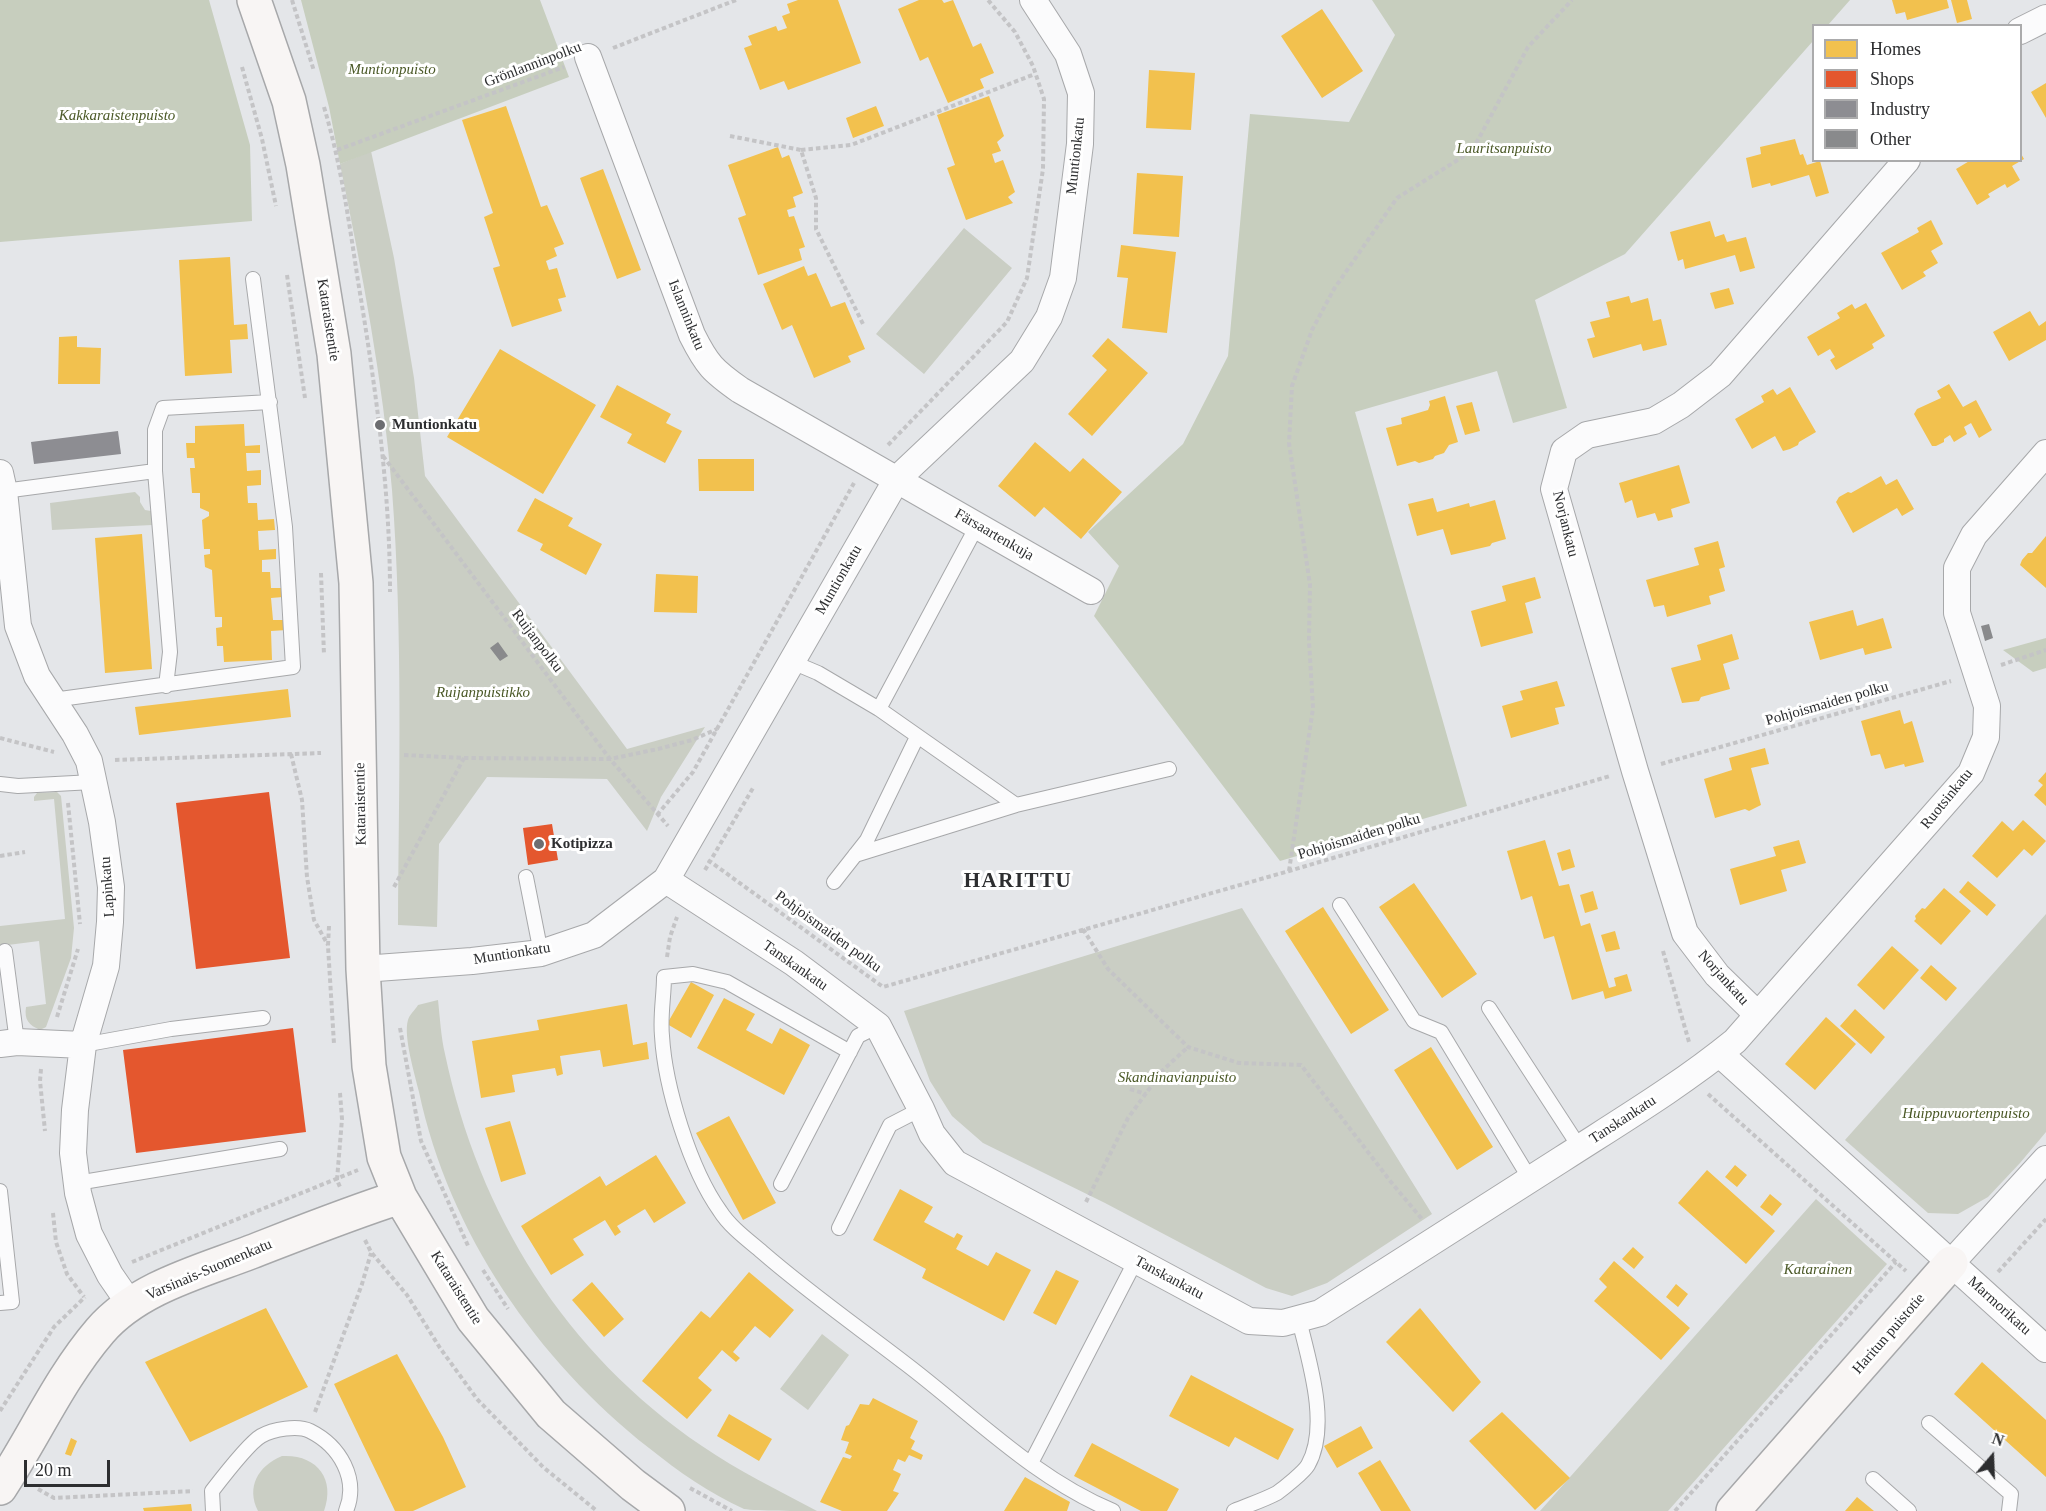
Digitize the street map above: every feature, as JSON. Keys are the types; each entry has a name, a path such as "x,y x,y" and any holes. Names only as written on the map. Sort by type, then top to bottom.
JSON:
{"street":[{"name":"Kataraistentie","path":"254,0 289,101 303,165 334,354 356,583 363,969 369,1066 384,1157 400,1197 473,1319 551,1414 633,1485 668,1511"},
{"name":"Muntionkatu","path":"363,969 541,953 594,935 666,880 897,479 1022,361 1049,317 1063,278 1080,144 1081,93 1068,54 1033,0"},
{"path":"2022,30 2046,18"},
{"name":"Islanninkatu","path":"588,57 692,335 704,358 717,373 740,390 897,479"},
{"name":"Norjankatu","path":"1758,1015 1717,975 1685,933 1635,771 1554,489 1564,451 1587,435 1654,421 1681,405 1720,375 1905,162"},
{"name":"Ruotsinkatu","path":"1728,1047 1971,773 1986,737 1987,706 1957,613 1957,568 1974,535 2046,453"},
{"name":"Färsaartenkuja","path":"897,479 1091,591"},
{"name":"Lapinkatu","path":"2,482 4,523 18,626 37,676 53,700 91,771 102,822 111,887 110,922 106,966 83,1045 75,1110 73,1153 77,1183 89,1234 110,1275 130,1304"},
{"name":"Tanskankatu","path":"666,880 794,963 878,1026 932,1134 955,1163 1249,1321 1283,1323 1320,1313 1688,1078 1728,1047"},
{"path":"9,1043 83,1045"},
{"path":"1728,1047 1951,1263"},
{"name":"Haritun puistotie","path":"1733,1511 1951,1263 2046,1159"},
{"name":"Varsinais-Suomenkatu","path":"0,1488 75,1364 101,1329 130,1304 166,1285 351,1213 400,1197"},
{"name":"Marmorikatu","path":"1951,1263 2046,1349"}],"lane":[{"path":"53,700 293,667 285,527 253,279"},
{"path":"166,686 170,652 155,471 155,430 162,408 270,402"},
{"path":"2,482 155,471"},
{"path":"879,709 977,526"},
{"path":"792,662 818,673 879,709 1016,805"},
{"path":"834,882 867,840 917,737"},
{"path":"855,855 1016,805 1169,769"},
{"path":"0,784 18,786 91,771"},
{"path":"526,877 541,953"},
{"path":"1340,905 1414,1021 1441,1032 1530,1179"},
{"path":"5,951 9,1043"},
{"path":"849,1052 727,982 693,974 664,977 662,1033 665,1071 698,1172 720,1212 786,1273 931,1383 999,1440 1093,1503 1113,1511"},
{"path":"1489,1008 1580,1148"},
{"path":"83,1045 171,1029 263,1018"},
{"path":"781,1184 858,1036 878,1026"},
{"path":"838,1228 890,1125 921,1109"},
{"path":"77,1183 280,1149"},
{"path":"0,1191 12,1302 0,1303"},
{"path":"1031,1463 1136,1260"},
{"path":"1234,1511 1278,1492 1307,1467 1316,1443 1318,1421 1315,1394 1299,1320"},
{"path":"1929,1423 2011,1494 2008,1511"},
{"path":"213,1511 212,1491 260,1436 281,1428 309,1430 340,1455 350,1477 350,1501 346,1511"},
{"path":"1873,1479 1910,1511"}],"path":[{"name":"Grönlanninpolku","path":"337,150 736,0"},
{"path":"657,815 693,772 861,470 871,464 1007,322 1028,278 1043,169 1044,99 1015,32 988,0"},
{"path":"1289,871 1312,708 1309,640 1310,585 1289,443 1292,386 1312,330 1334,289 1397,198 1472,151 1527,47 1572,0"},
{"path":"730,136 801,150 850,144 1035,74"},
{"path":"801,150 816,198 816,229 864,326"},
{"name":"Ruijanpolku","path":"383,456 610,759 670,829"},
{"name":"Pohjoismaiden polku","path":"711,862 883,987 1579,785 1977,674 2046,650"},
{"path":"404,755 464,758 610,759 681,743 717,729"},
{"path":"0,738 91,771 321,753"},
{"path":"291,754 302,800 307,877 314,920 328,946"},
{"path":"389,895 464,758"},
{"path":"0,856 25,852"},
{"path":"1083,929 1108,969 1188,1047 1239,1063 1301,1065 1391,1182 1438,1238"},
{"path":"398,1017 421,1142 470,1250"},
{"path":"1073,1227 1128,1118 1163,1070 1188,1047"},
{"path":"1130,1089 1146,1094"},
{"path":"337,1180 371,1252 408,1295 440,1348 477,1399 543,1467 597,1511"},
{"path":"309,1430 362,1284 371,1252"},
{"path":"1675,1511 1896,1262"},
{"path":"482,1269 512,1317"},
{"path":"38,1490 54,1498 212,1491"}],"green space":[{"name":"Kakkaraistenpuisto","path":"0,0 209,0 250,145 252,221 0,242"},
{"name":"Muntionpuisto","path":"301,0 540,0 569,77 340,164 329,107"},
{"name":"Lauritsanpuisto","path":"1372,0 1850,0 1829,24 1812,24 1812,42 1625,254 1535,300 1567,408 1513,423 1497,371 1355,412 1467,806 1280,861 1094,616 1119,566 1088,532 1183,444 1228,356 1250,114 1349,122 1395,35"},
{"name":"Ruijanpuistikko","path":"371,151 394,258 414,378 425,476 627,749 705,727 661,797 647,831 607,779 487,777 439,844 437,927 398,925 399,653 392,490 377,367 340,164"},
{"path":"964,228 1012,268 924,374 876,334"},
{"path":"135,492 140,497 145,510 151,511 152,525 52,530 50,503"},
{"path":"2046,638 2046,668 2033,672 2003,650"},
{"path":"57,792 61,796 74,928 71,958 46,1027 40,1030 28,1021 26,1015 26,1007 46,1004 39,941 0,946 0,926 65,919 54,799 34,801 37,793"},
{"name":"Skandinavianpuisto","path":"1242,908 1432,1214 1327,1283 1292,1296 1266,1288 1105,1203 983,1143 952,1116 930,1081 904,1011"},
{"name":"Huippuvuortenpuisto","path":"2046,914 2046,1132 1988,1197 1958,1214 1928,1213 1845,1140"},
{"path":"438,1000 445,1054 460,1113 480,1170 505,1224 535,1276 569,1324 609,1368 653,1409 702,1446 758,1480 817,1511 744,1509 706,1489 660,1457 608,1413 570,1375 535,1334 503,1290 475,1243 452,1195 433,1144 410,1056 407,1027 409,1018 418,1005"},
{"name":"Katarainen","path":"1816,1199 1887,1264 1668,1511 1540,1511"},
{"path":"822,1334 849,1355 808,1410 780,1389"},
{"path":"282,1456 305,1459 320,1470 327,1488 324,1511 258,1511 253,1494 256,1478 266,1465"}],"building: Homes":[{"path":"798,0 838,0 861,63 788,90 784,81 760,90 744,48 752,45 748,36 776,26 778,31 787,28 782,16 790,13 787,4"},
{"path":"919,0 942,0 944,3 953,0 973,47 981,43 994,73 980,79 984,88 948,103 928,57 920,61 898,9"},
{"path":"1892,0 1947,0 1949,8 1907,20 1905,12 1896,14"},
{"path":"1951,0 1967,0 1972,19 1957,23"},
{"path":"1322,9 1363,71 1322,98 1281,36"},
{"path":"1149,70 1195,73 1191,130 1146,128"},
{"path":"2046,83 2046,118 2031,92"},
{"path":"989,96 1004,136 997,142 1001,151 992,154 995,163 1003,160 1015,192 1008,197 1013,203 966,220 947,168 955,165 937,115"},
{"path":"506,106 541,207 547,205 564,244 554,248 557,256 546,261 549,270 557,268 566,297 558,299 562,311 512,327 493,268 500,266 484,217 493,213 462,120"},
{"path":"876,106 884,126 853,138 846,118"},
{"path":"1795,139 1800,155 1803,154 1807,165 1820,162 1829,193 1816,197 1809,175 1771,186 1770,183 1752,188 1746,158 1761,154 1760,147"},
{"path":"778,147 782,158 789,155 803,193 793,197 796,207 787,210 789,217 794,216 805,247 799,249 802,260 758,275 738,218 746,215 728,165"},
{"path":"1968,162 2019,162 2012,166 2020,180 2007,188 2005,184 1988,194 1990,197 1977,205 1956,169"},
{"path":"603,169 641,270 617,279 580,178"},
{"path":"1137,173 1183,176 1179,237 1133,234"},
{"path":"1931,220 1943,244 1931,251 1938,263 1923,272 1926,276 1902,290 1881,253 1919,232 1917,228"},
{"path":"1710,221 1715,237 1724,234 1727,242 1746,237 1755,268 1740,272 1735,255 1685,269 1683,259 1678,261 1670,232"},
{"path":"1121,245 1176,252 1167,333 1122,328 1128,278 1117,277"},
{"path":"230,257 234,325 247,324 248,339 230,340 232,373 185,376 179,260"},
{"path":"804,266 808,276 816,273 831,307 845,302 865,349 848,356 851,362 814,378 792,325 782,330 763,284"},
{"path":"1729,288 1734,304 1715,309 1710,293"},
{"path":"1629,296 1631,303 1648,298 1653,321 1661,319 1667,345 1643,351 1641,344 1593,358 1587,339 1595,337 1590,322 1610,317 1606,302"},
{"path":"1866,303 1885,336 1872,344 1874,348 1836,370 1830,360 1835,357 1830,349 1818,356 1807,337 1840,318 1837,313 1852,304 1855,309"},
{"path":"2030,311 2039,326 2046,321 2046,340 2009,361 1993,332"},
{"path":"77,336 77,347 101,348 100,384 58,384 59,337"},
{"path":"1108,338 1148,373 1092,436 1068,414 1107,370 1092,356"},
{"path":"500,349 596,405 543,494 447,437"},
{"path":"1949,384 1963,407 1976,400 1992,430 1979,438 1971,423 1964,427 1967,434 1954,442 1950,435 1944,439 1944,442 1932,446 1914,414 1917,409 1941,398 1937,391"},
{"path":"617,385 671,414 666,423 682,431 665,463 627,443 632,434 600,417"},
{"path":"1790,387 1816,432 1799,442 1798,445 1783,451 1775,436 1752,449 1735,419 1764,402 1761,396 1773,389 1777,395"},
{"path":"1445,396 1458,442 1449,445 1444,453 1433,459 1397,466 1386,428 1402,424 1401,418 1428,410 1429,401"},
{"path":"1472,402 1480,431 1465,435 1456,406"},
{"path":"244,424 245,446 260,445 260,453 246,453 247,471 261,470 261,485 247,486 248,503 257,503 258,520 274,519 275,530 258,531 259,550 276,549 276,559 262,560 262,572 270,572 271,588 283,588 283,597 271,598 273,620 286,620 287,630 271,631 272,660 224,662 223,646 217,646 216,628 222,627 222,617 215,617 212,570 205,567 204,555 210,554 210,549 204,549 202,520 209,516 209,512 200,508 200,493 192,493 190,468 195,468 194,458 187,458 186,443 195,443 195,426"},
{"path":"1035,442 1070,472 1083,458 1122,492 1081,539 1044,507 1035,517 998,486"},
{"path":"698,459 754,459 754,491 699,491"},
{"path":"1679,465 1690,503 1671,509 1673,517 1658,521 1655,513 1637,518 1632,500 1625,503 1619,483"},
{"path":"1881,476 1886,485 1897,479 1914,509 1902,516 1897,508 1853,533 1836,502 1839,497"},
{"path":"535,498 573,518 568,526 602,544 586,575 540,550 543,544 517,531"},
{"path":"1433,498 1437,512 1469,503 1470,507 1495,500 1506,539 1492,543 1490,546 1451,555 1443,529 1417,536 1408,504"},
{"path":"142,534 152,669 105,673 95,538"},
{"path":"2046,536 2046,588 2020,565 2028,553 2032,553"},
{"path":"1718,541 1725,567 1719,569 1725,591 1709,596 1711,604 1667,617 1664,605 1654,607 1646,580 1699,565 1694,548"},
{"path":"656,574 698,576 697,613 654,612"},
{"path":"1535,577 1541,598 1525,603 1533,633 1481,647 1471,611 1506,601 1502,586"},
{"path":"1853,610 1857,626 1883,618 1892,648 1865,655 1863,648 1820,660 1809,622"},
{"path":"1732,634 1739,659 1723,664 1730,689 1701,697 1699,701 1682,703 1671,668 1701,660 1697,645"},
{"path":"1557,681 1565,706 1555,708 1559,724 1511,738 1502,706 1523,700 1520,691"},
{"path":"288,689 291,717 139,735 135,707"},
{"path":"1900,710 1904,724 1912,721 1924,762 1885,769 1880,754 1871,756 1861,721"},
{"path":"1765,748 1769,764 1751,768 1761,805 1749,811 1745,809 1715,818 1704,779 1732,770 1729,758"},
{"path":"2046,772 2046,806 2034,795 2043,785 2038,781"},
{"path":"2023,820 2046,841 2032,856 2024,849 1997,878 1972,856 2002,821 2013,831"},
{"path":"1545,840 1559,886 1569,884 1581,926 1590,923 1609,988 1616,986 1614,978 1627,974 1632,991 1605,999 1603,991 1572,1000 1554,936 1544,939 1532,896 1521,900 1507,851"},
{"path":"1799,840 1806,863 1781,870 1787,891 1740,905 1730,869 1776,856 1773,847"},
{"path":"1570,849 1575,867 1562,871 1557,853"},
{"path":"1968,881 1996,905 1987,916 1959,892"},
{"path":"1414,883 1477,974 1442,998 1379,907"},
{"path":"1944,888 1971,911 1941,945 1914,921 1922,908 1925,909"},
{"path":"1593,891 1598,909 1585,913 1580,895"},
{"path":"1323,907 1389,1010 1351,1034 1285,931"},
{"path":"1615,931 1620,949 1606,952 1601,935"},
{"path":"1892,946 1919,970 1884,1010 1857,985"},
{"path":"1931,965 1957,988 1946,1001 1920,978"},
{"path":"691,982 714,995 691,1038 667,1024"},
{"path":"724,998 755,1014 746,1030 772,1044 780,1028 810,1045 784,1095 697,1048"},
{"path":"627,1004 633,1045 647,1042 649,1059 603,1067 600,1050 560,1056 563,1074 557,1076 555,1068 512,1075 515,1092 481,1098 472,1041 539,1030 537,1020"},
{"path":"1855,1009 1885,1037 1871,1054 1840,1026"},
{"path":"1826,1017 1856,1044 1815,1090 1785,1064"},
{"path":"1431,1047 1493,1147 1457,1170 1394,1070"},
{"path":"729,1116 776,1203 743,1220 696,1133"},
{"path":"510,1121 526,1174 501,1182 485,1128"},
{"path":"656,1155 686,1203 654,1223 645,1209 617,1226 621,1232 615,1236 605,1220 573,1239 584,1255 551,1275 521,1226 600,1176 606,1186"},
{"path":"1735,1165 1747,1175 1737,1187 1725,1177"},
{"path":"1707,1170 1775,1231 1746,1264 1678,1203"},
{"path":"900,1189 933,1207 924,1222 954,1238 957,1233 963,1236 956,1249 988,1266 996,1252 1031,1270 1004,1321 922,1278 926,1269 873,1240"},
{"path":"1770,1194 1782,1204 1772,1216 1760,1207"},
{"path":"1633,1247 1644,1257 1634,1269 1622,1259"},
{"path":"1614,1261 1690,1328 1661,1360 1594,1301 1607,1287 1599,1279"},
{"path":"1056,1270 1079,1281 1056,1325 1033,1313"},
{"path":"749,1272 794,1310 770,1338 755,1326 733,1352 740,1358 736,1362 722,1350 698,1378 712,1390 687,1419 642,1381 701,1311 710,1318"},
{"path":"592,1282 624,1319 604,1337 572,1300"},
{"path":"1676,1284 1688,1294 1678,1307 1666,1297"},
{"path":"266,1308 308,1387 190,1442 145,1362"},
{"path":"1420,1308 1481,1382 1453,1412 1386,1342"},
{"path":"397,1354 443,1437 466,1487 413,1511 395,1511 334,1384"},
{"path":"1982,1362 2046,1420 2046,1477 1954,1394"},
{"path":"1191,1375 1294,1429 1278,1460 1235,1437 1229,1447 1169,1416"},
{"path":"873,1398 918,1421 910,1438 915,1441 911,1449 923,1455 921,1460 909,1455 905,1462 898,1459 893,1470 901,1474 893,1491 899,1493 887,1511 842,1511 820,1502 843,1457 850,1459 852,1456 845,1453 849,1442 841,1440 846,1426 849,1425 860,1404 869,1405"},
{"path":"1502,1412 1570,1478 1535,1510 1469,1441"},
{"path":"729,1414 772,1439 759,1461 717,1436"},
{"path":"1361,1426 1373,1448 1337,1468 1324,1446"},
{"path":"71,1438 77,1441 71,1456 65,1454"},
{"path":"1092,1443 1179,1489 1167,1511 1141,1511 1074,1476"},
{"path":"1380,1460 1411,1511 1381,1511 1358,1473"},
{"path":"1025,1477 1070,1502 1067,1511 1004,1511"},
{"path":"1857,1497 1874,1511 1845,1511"},
{"path":"191,1504 192,1511 144,1511 143,1508"}],"building: Shops":[{"path":"269,792 290,958 196,969 176,803"},
{"path":"552,824 558,860 528,865 523,828"},
{"path":"293,1028 306,1132 136,1153 123,1050"}],"building: Industry":[{"path":"118,431 121,454 34,464 31,442"}],"building: Other":[{"path":"1989,624 1993,638 1985,641 1981,626"},
{"path":"498,642 508,656 500,661 490,648"}],"place":[{"name":"Muntionkatu","path":"380,425"},
{"name":"Kotipizza","path":"539,844"}],"district":[{"name":"HARITTU","path":"1018,882"}]}
